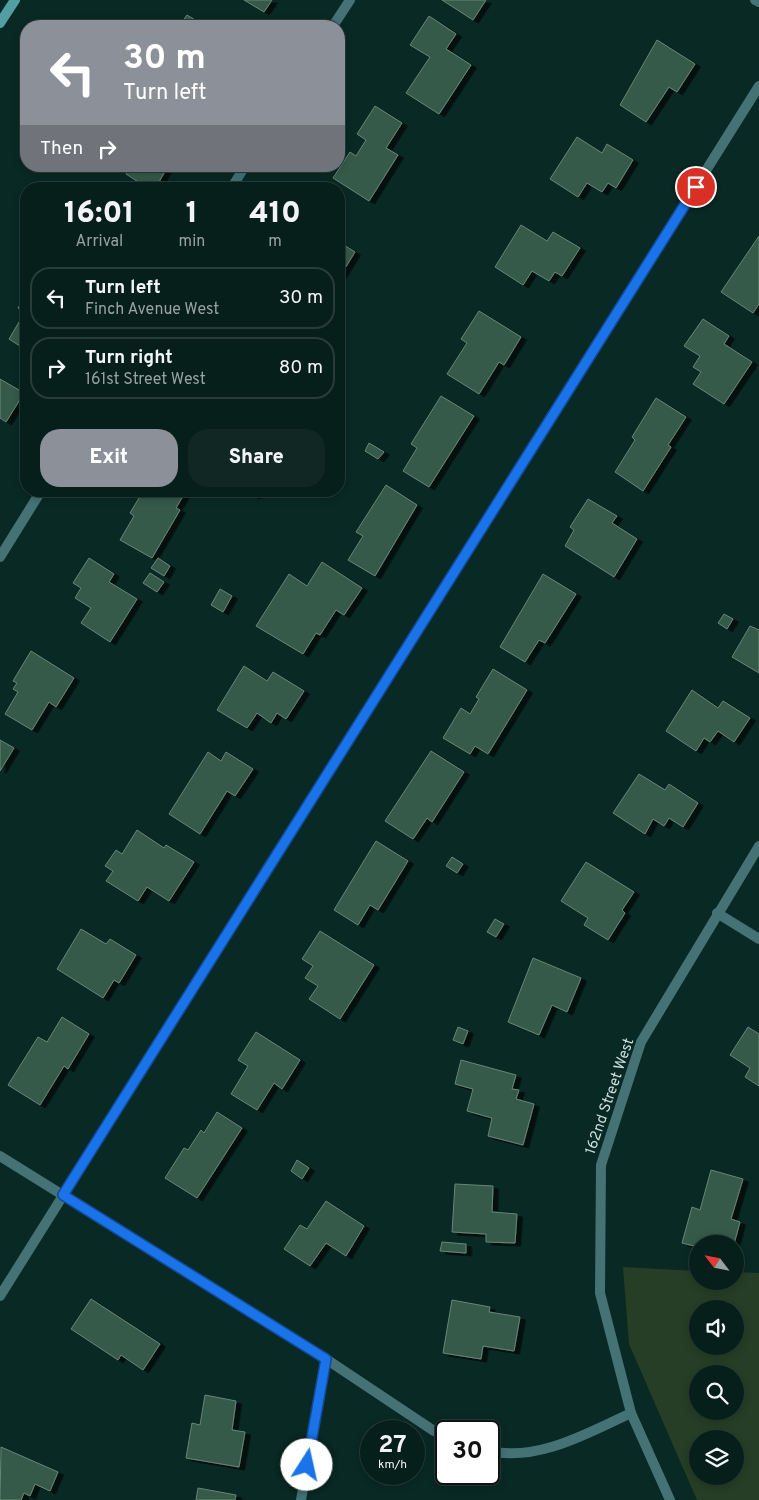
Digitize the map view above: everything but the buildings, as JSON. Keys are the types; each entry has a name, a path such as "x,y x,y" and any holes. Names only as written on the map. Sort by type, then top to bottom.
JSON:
{"main road":[{"path":"0,23 15,0"}],"street":[{"path":"337,20 350,0"},
{"path":"755,0 759,2"},
{"path":"0,1296 759,86"},
{"path":"0,557 37,497"},
{"name":"162nd Street West","path":"670,1500 632,1413 600,1293 601,1165 642,1042 717,913 759,846"},
{"path":"717,913 759,939"},
{"path":"0,1156 326,1359 435,1431"},
{"path":"301,1500 326,1359"},
{"path":"500,1451 528,1452 563,1444 632,1413"}],"green space":[{"path":"623,1267 689,1271 689,1290 744,1290 744,1272 759,1273 759,1500 697,1500 690,1485 744,1485 744,1430 689,1430 689,1482 629,1344"}],"route":[{"path":"307,1465 326,1359 63,1195 696,187"}]}
